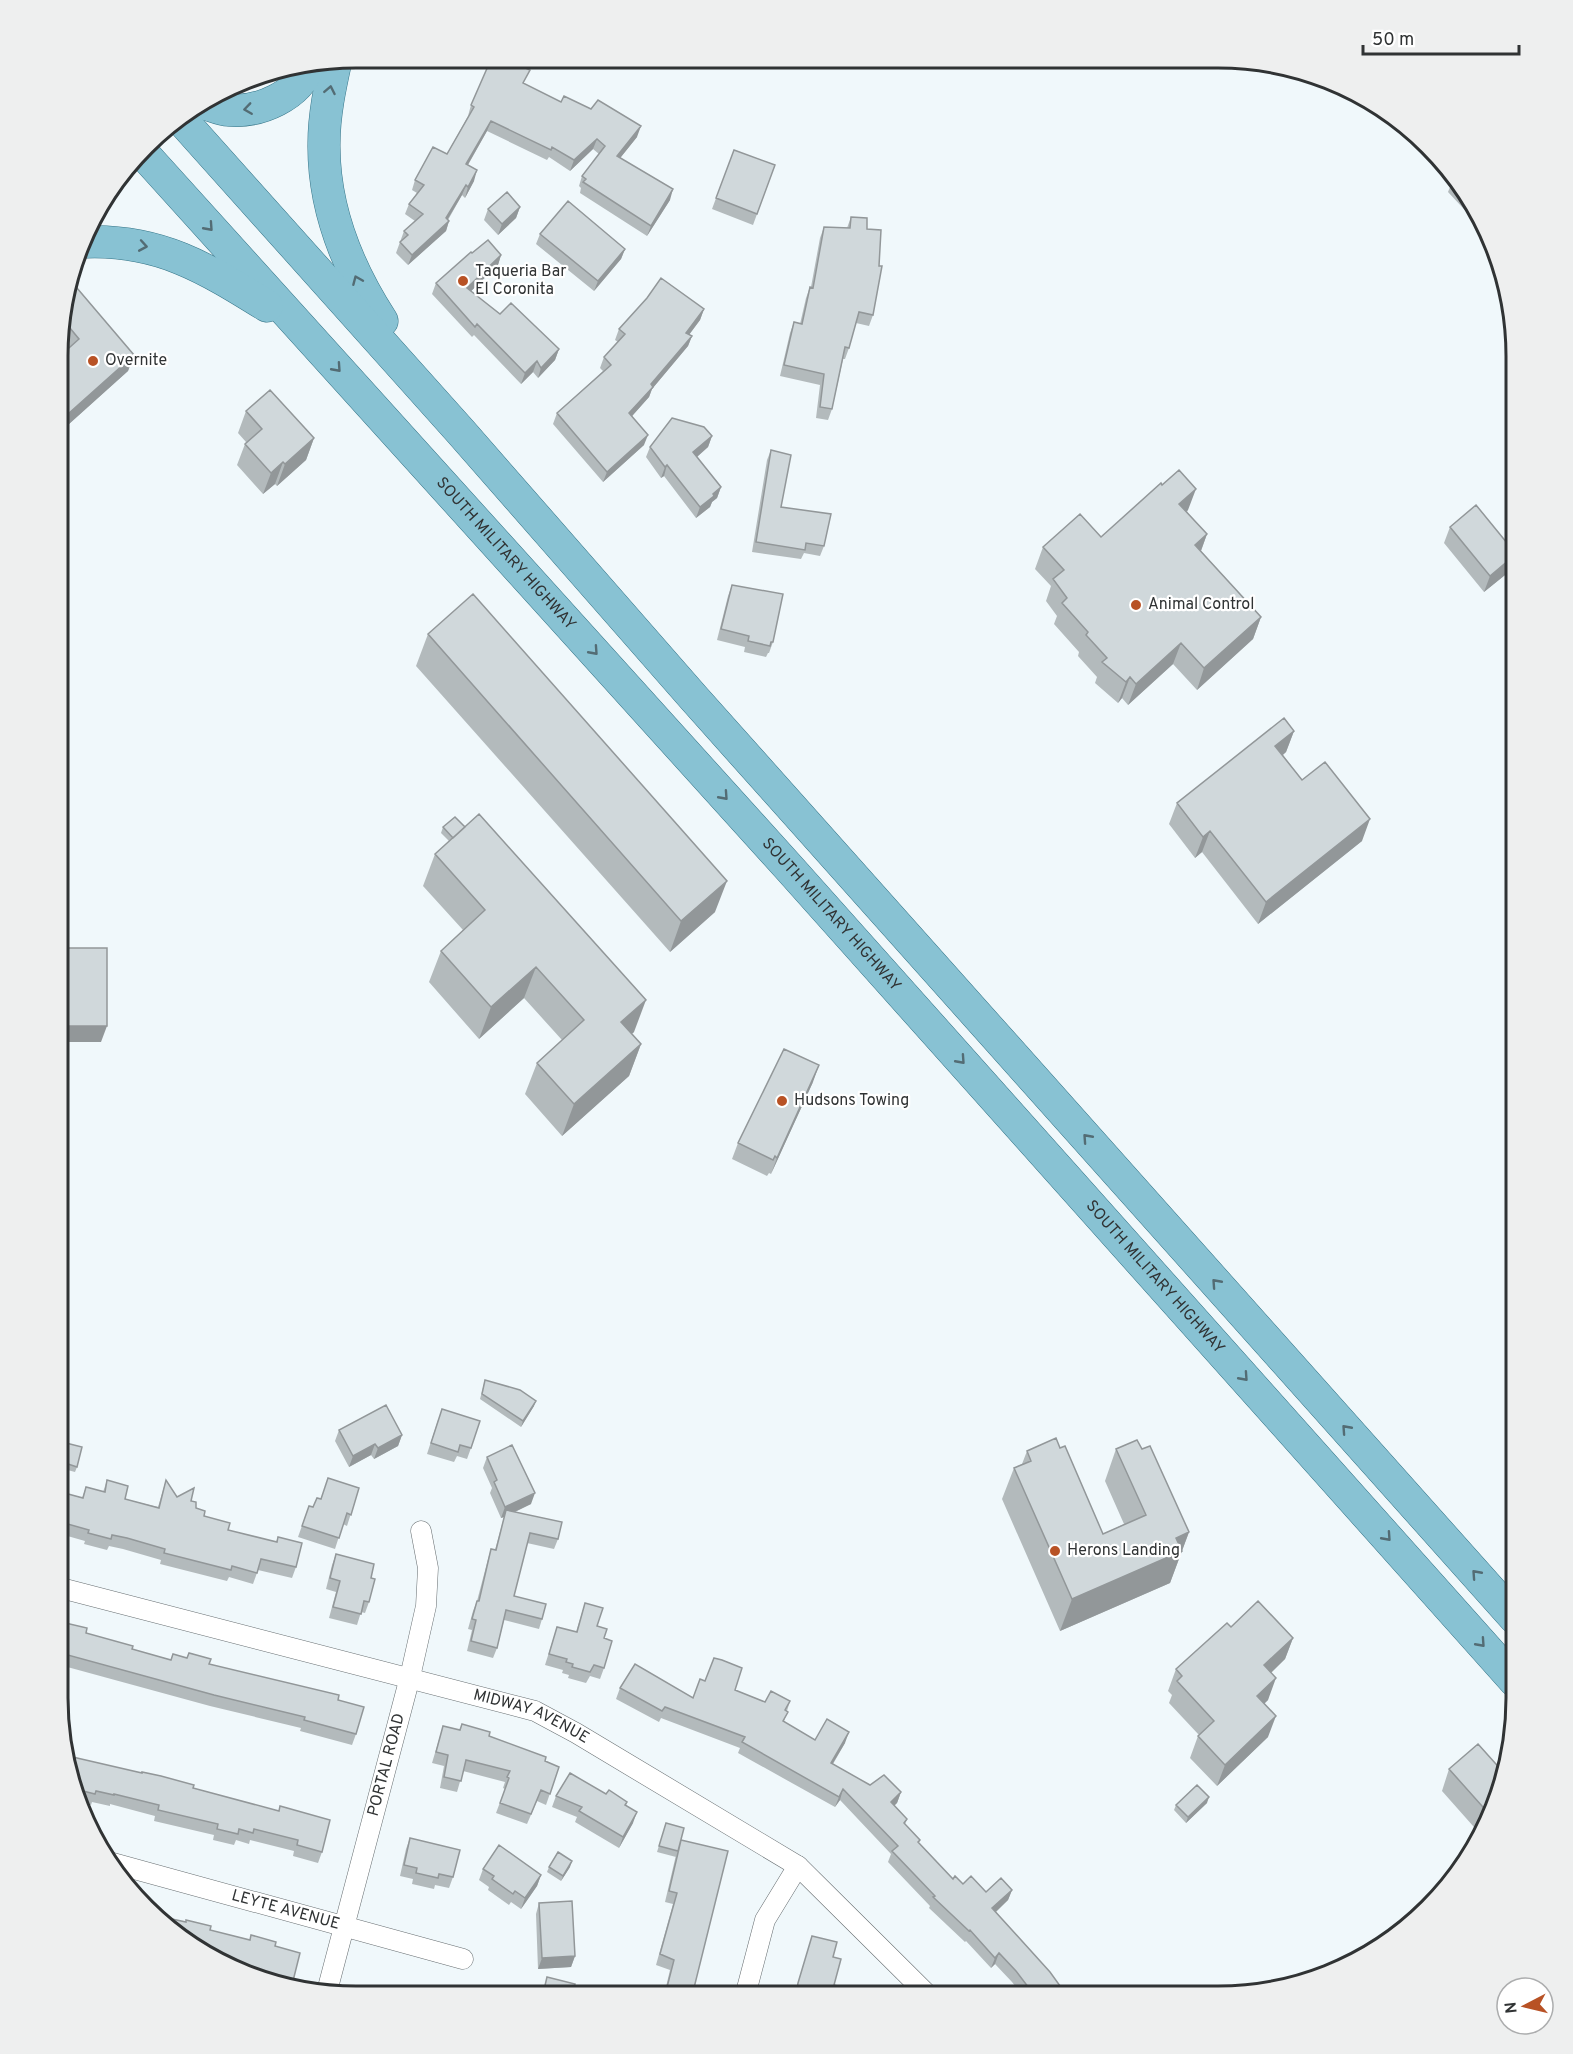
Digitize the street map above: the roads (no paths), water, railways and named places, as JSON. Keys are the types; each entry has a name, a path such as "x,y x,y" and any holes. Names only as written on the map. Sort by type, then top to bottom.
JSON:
{"main road":[{"path":"334,68 324,142 326,183 339,237 360,288 461,432"},
{"path":"211,106 227,111 250,110 273,103 292,90 307,72"},
{"path":"185,123 1506,1608"},
{"name":"SOUTH MILITARY HIGHWAY","path":"147,157 792,870 1506,1671"},
{"path":"91,242 112,241 153,248 193,263 297,325"}],"street":[{"name":"PORTAL ROAD","path":"328,1985 410,1677 426,1606 428,1568 421,1531"},
{"name":"MIDWAY AVENUE","path":"68,1590 535,1711 576,1733 798,1866 919,1986"},
{"name":"LEYTE AVENUE","path":"120,1865 463,1959"},
{"path":"748,1986 765,1920 798,1866"}],"place":[{"name":"Taqueria Bar El Coronita","path":"463,281"},
{"name":"Overnite","path":"93,361"},
{"name":"Animal Control","path":"1136,605"},
{"name":"Hudsons Towing","path":"782,1101"},
{"name":"Herons Landing","path":"1055,1551"}]}
